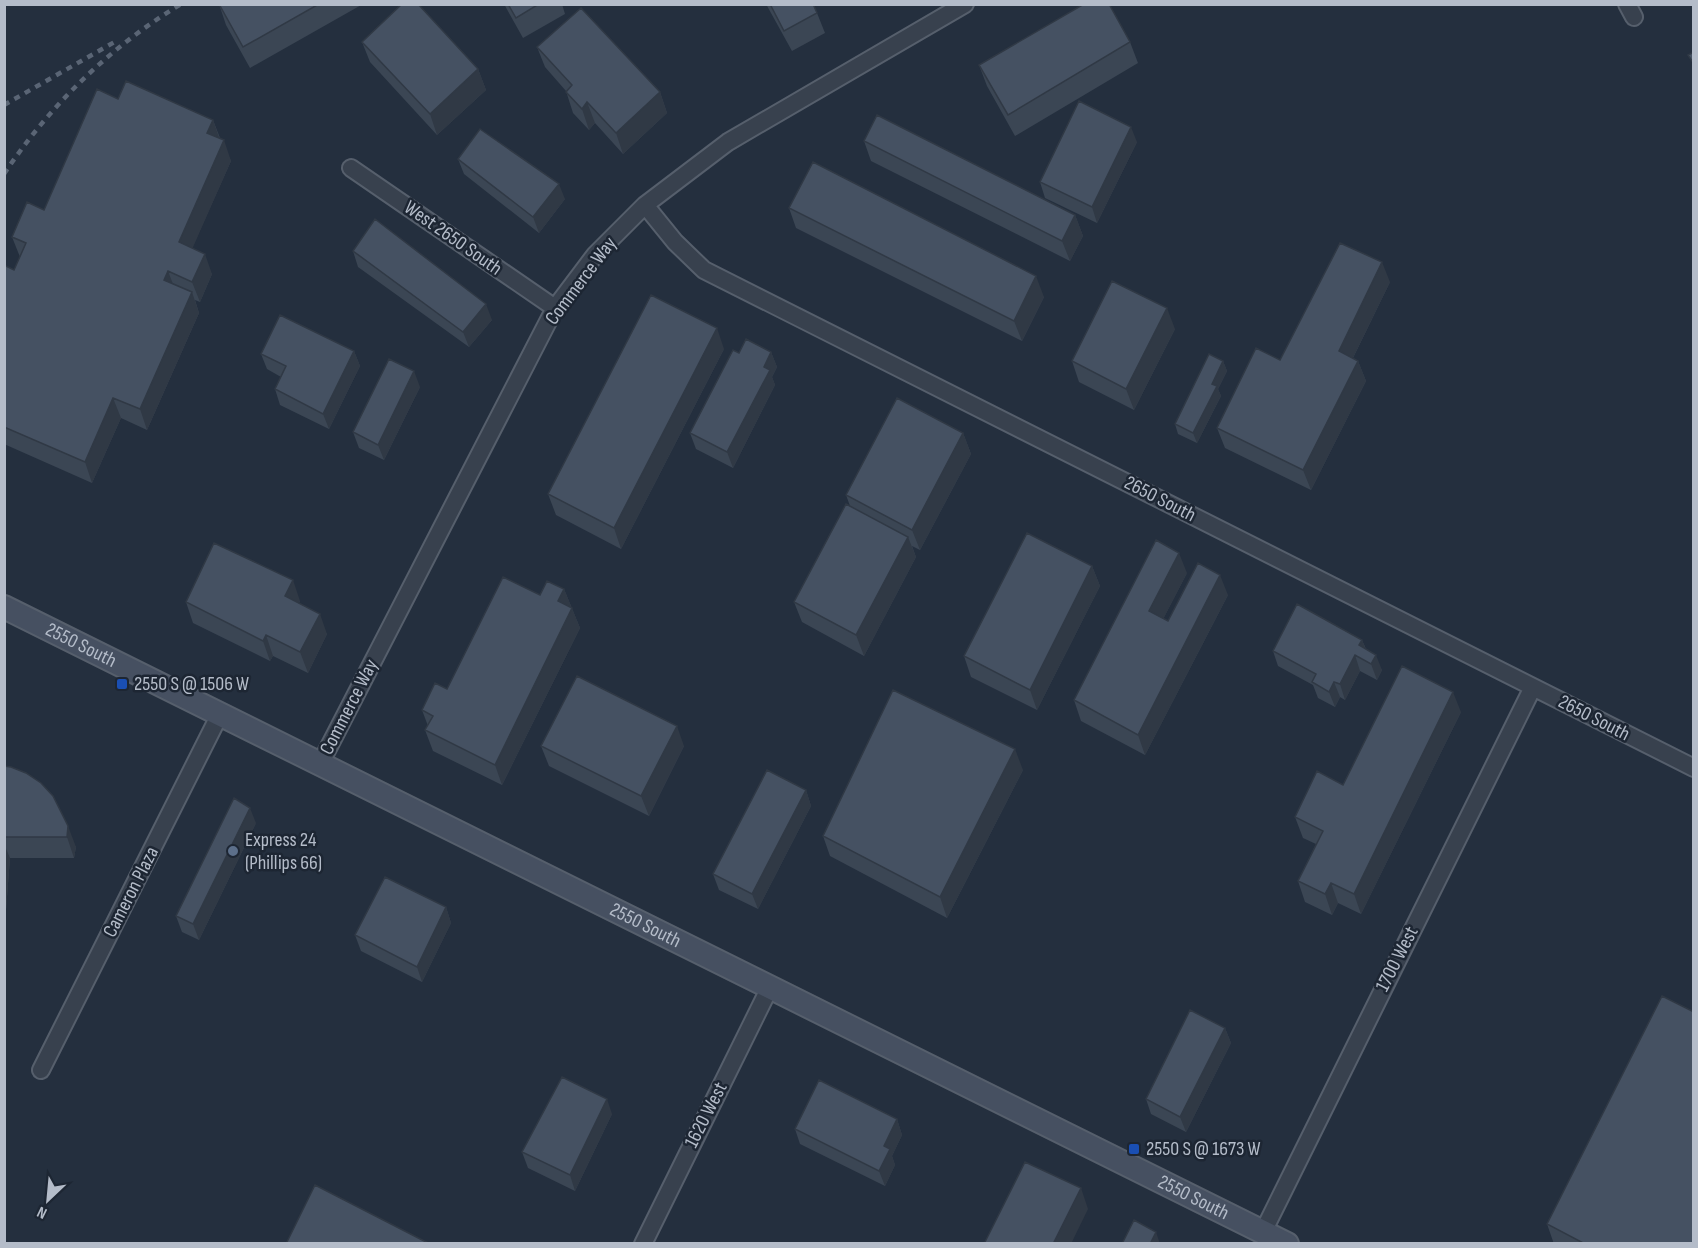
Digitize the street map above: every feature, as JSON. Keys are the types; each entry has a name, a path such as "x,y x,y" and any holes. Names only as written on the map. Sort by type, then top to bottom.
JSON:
{"main road":[{"name":"2550 South","path":"4,607 1287,1244"}],"street":[{"name":"Commerce Way","path":"320,764 555,308 595,255 645,205 728,142 965,4"},
{"name":"West 2650 South","path":"351,168 555,308"},
{"name":"2650 South","path":"645,205 675,242 704,270 1694,768"},
{"name":"1700 West","path":"1263,1232 1533,687"},
{"name":"Cameron Plaza","path":"41,1070 220,714"},
{"name":"1620 West","path":"643,1244 770,987"}],"building":[{"path":"219,4 319,4 243,47"},
{"path":"402,4 418,4 478,69 430,114 362,42"},
{"path":"508,4 539,4 516,18"},
{"path":"770,4 813,4 817,13 784,31"},
{"path":"1084,4 1109,4 1130,42 1008,115 979,65"},
{"path":"581,8 660,92 616,133 587,102 582,109 566,92 572,85 537,47"},
{"path":"1694,52 1694,64 1688,55"},
{"path":"126,81 213,120 207,133 224,140 179,242 205,254 192,282 168,271 164,280 192,292 140,409 113,398 85,462 4,427 4,265 14,270 26,243 12,237 27,202 44,210 97,89 118,99"},
{"path":"1079,101 1131,127 1092,207 1040,182"},
{"path":"877,115 1075,215 1062,241 864,141"},
{"path":"480,129 559,184 533,217 458,159"},
{"path":"813,162 1036,276 1014,321 789,208"},
{"path":"375,219 486,304 463,332 353,251"},
{"path":"1340,243 1382,262 1339,351 1358,361 1303,470 1217,428 1256,348 1280,360"},
{"path":"1112,281 1167,308 1126,389 1072,361"},
{"path":"651,295 717,328 614,528 548,494"},
{"path":"280,315 354,351 323,414 275,389 286,366 261,354"},
{"path":"746,339 771,352 764,367 770,370 727,452 690,433 733,350 739,353"},
{"path":"1209,354 1223,361 1212,384 1217,386 1193,433 1175,424"},
{"path":"389,359 414,371 378,445 353,432"},
{"path":"897,398 963,433 912,530 846,495"},
{"path":"846,504 908,537 856,635 794,602"},
{"path":"1027,533 1092,566 1030,690 964,656"},
{"path":"1156,540 1179,553 1149,611 1168,621 1198,563 1220,575 1138,735 1074,700"},
{"path":"214,543 293,580 285,596 320,614 300,652 266,635 263,641 186,602"},
{"path":"503,577 540,595 547,581 564,589 558,601 572,608 495,765 425,730 433,716 422,710 435,683 447,689"},
{"path":"1297,604 1362,640 1359,645 1376,655 1371,664 1355,655 1340,684 1334,682 1329,692 1312,682 1316,674 1273,651"},
{"path":"1402,666 1453,692 1354,894 1331,883 1325,894 1298,881 1323,831 1295,817 1317,771 1343,785"},
{"path":"577,676 677,726 641,796 541,746"},
{"path":"893,690 1015,749 940,897 823,836"},
{"path":"4,766 26,773 41,783 53,796 68,826 67,837 4,837"},
{"path":"767,770 806,790 752,894 713,874"},
{"path":"234,798 250,808 193,924 176,916"},
{"path":"385,877 446,907 417,967 355,935"},
{"path":"1662,996 1694,1012 1694,1244 1585,1244 1547,1224"},
{"path":"1190,1010 1225,1028 1180,1117 1146,1099"},
{"path":"562,1077 607,1099 570,1175 522,1152"},
{"path":"819,1080 897,1119 884,1146 890,1149 879,1171 795,1129"},
{"path":"1025,1162 1081,1188 1053,1244 987,1244 985,1242"},
{"path":"315,1185 430,1244 286,1244"},
{"path":"1134,1220 1156,1232 1150,1244 1122,1244"}],"railway":[{"path":"4,174 41,124 83,79 130,39 181,4"},
{"path":"4,105 118,40"}],"place":[{"name":"2550 S @ 1506 W","path":"122,684"},
{"name":"Express 24 (Phillips 66)","path":"233,851"},
{"name":"2550 S @ 1673 W","path":"1134,1149"}]}
